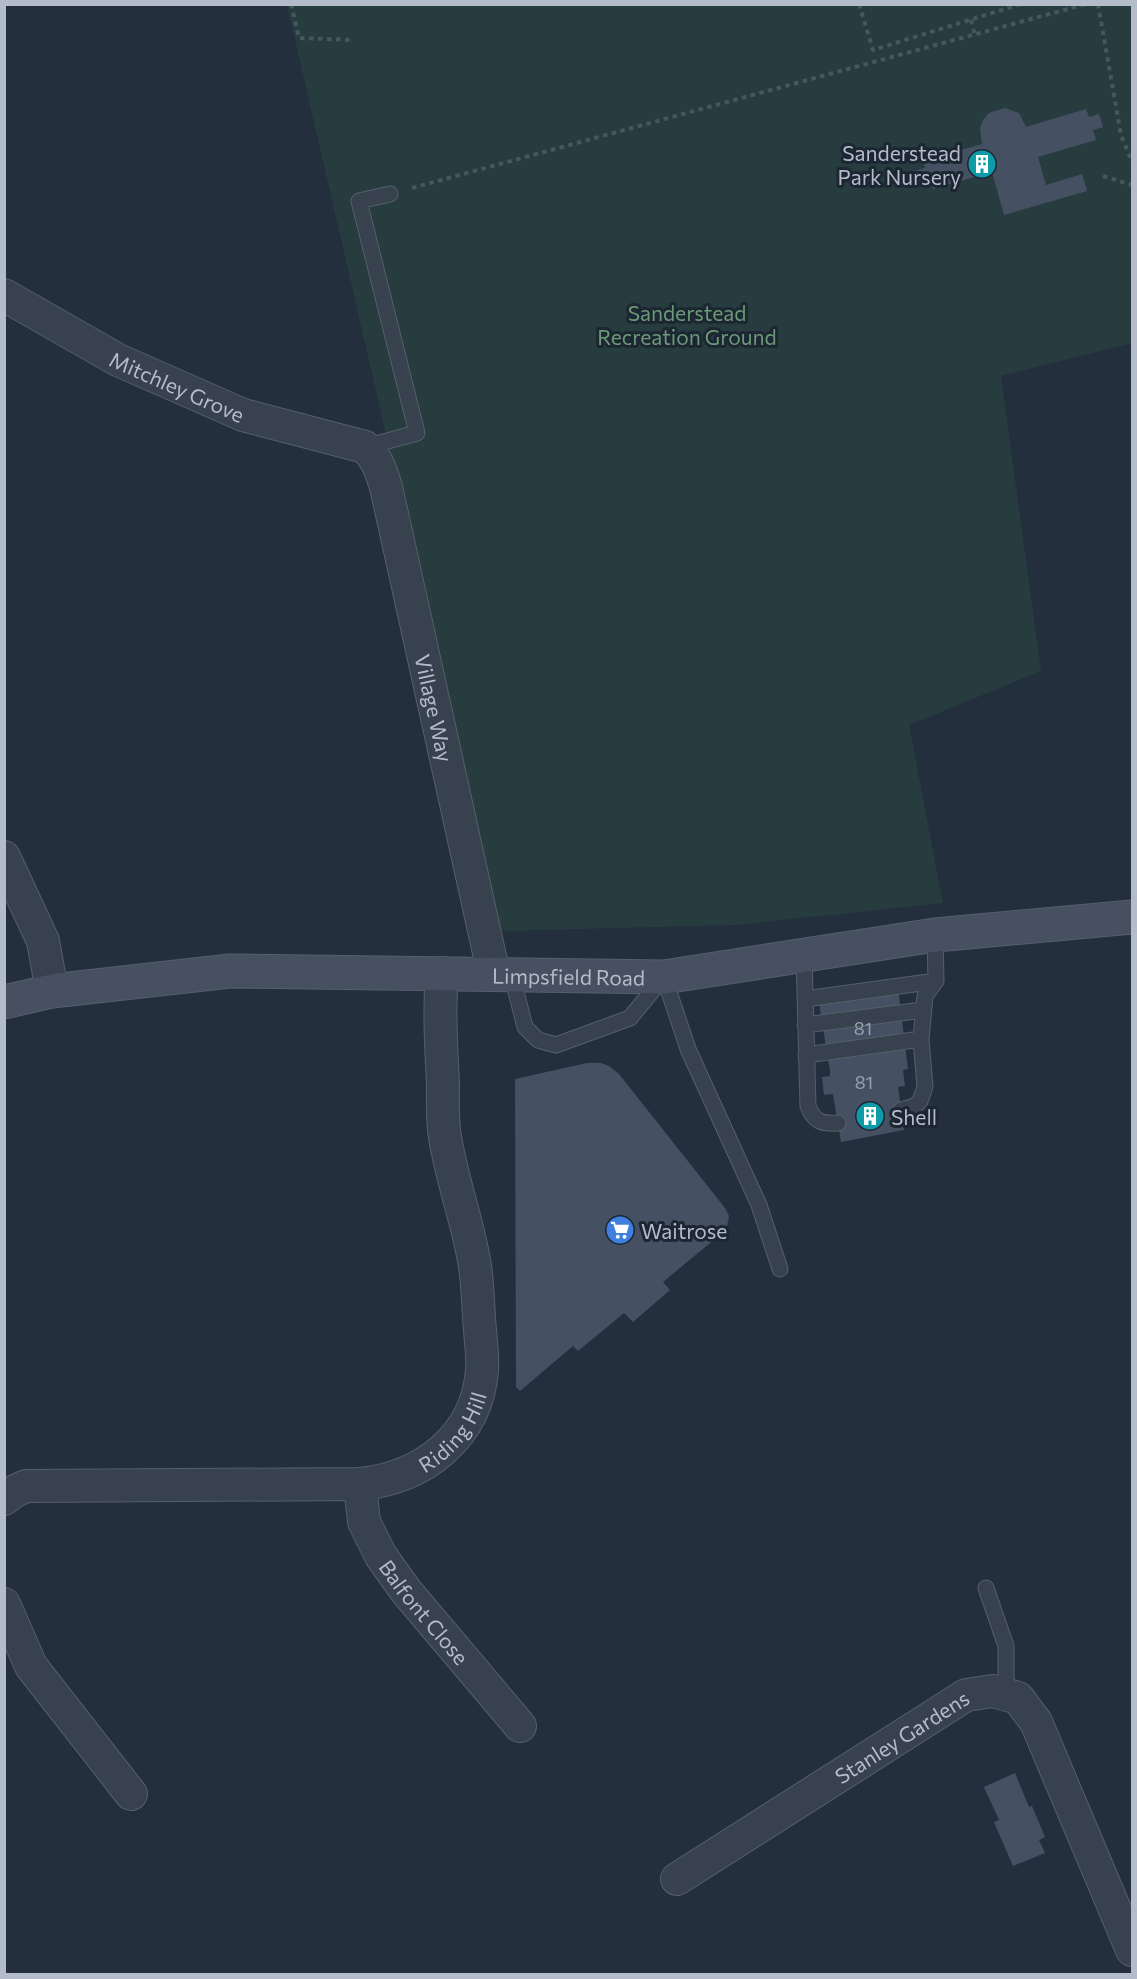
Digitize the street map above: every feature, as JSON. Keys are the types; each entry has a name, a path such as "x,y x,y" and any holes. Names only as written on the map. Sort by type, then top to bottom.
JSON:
{"main road":[{"name":"Limpsfield Road","path":"4,1002 52,991 230,971 664,977 935,935 1132,917"}],"street":[{"name":"Mitchley Grove","path":"4,295 118,360 243,416 364,447"},
{"name":"Village Way","path":"364,447 373,454 380,466 386,487 503,975"},
{"path":"4,857 43,941 52,991"},
{"name":"Riding Hill","path":"4,1499 26,1486 381,1482 419,1468 439,1454 456,1437 469,1416 478,1394 483,1370 475,1266 444,1136 440,1001 442,973"},
{"name":"Balfont Close","path":"360,1484 364,1522 381,1556 406,1591 520,1726"},
{"path":"4,1604 31,1666 131,1794"},
{"name":"Stanley Gardens","path":"677,1879 966,1695 993,1691 1006,1695"},
{"path":"1006,1695 1018,1698 1036,1722 1132,1950"}],"lane":[{"path":"364,447 417,433 359,201 390,194"},
{"path":"902,1110 915,1106 923,1094 925,1077 921,1039 923,1010 926,996 936,981 935,935"},
{"path":"804,954 808,1106 814,1119 820,1123 838,1123"},
{"path":"503,975 525,1027 538,1040 556,1045 630,1018 664,977"},
{"path":"664,977 688,1049 759,1205 780,1269"},
{"path":"805,999 936,981"},
{"path":"805,1025 923,1010"},
{"path":"806,1056 921,1039"},
{"path":"986,1588 1006,1646 1006,1695"}],"path":[{"path":"291,4 299,38 353,40"},
{"path":"859,4 873,50 1021,4"},
{"path":"390,194 1086,4"},
{"path":"1098,4 1121,135 1132,162"},
{"path":"971,20 975,35"},
{"path":"1103,176 1132,185"}],"green space":[{"name":"Sanderstead Recreation Ground","path":"287,5 1132,5 1132,343 1001,376 1041,671 909,725 943,903 736,925 494,931 385,430"}],"building":[{"name":"Sanderstead Park Nursery","path":"1005,108 1019,113 1026,127 1086,109 1089,117 1099,114 1103,127 1093,130 1096,140 1038,157 1046,185 1082,174 1087,191 1004,215 992,172 933,189 930,179 918,183 914,171 925,168 923,161 982,144 980,128 983,120 989,113"},
{"path":"898,988 908,1069 903,1070 905,1086 898,1087 904,1130 841,1142 833,1094 824,1095 822,1077 830,1076 830,1071 818,997"},
{"name":"Waitrose","path":"587,1063 601,1063 619,1074 725,1208 729,1216 727,1226 721,1234 663,1282 670,1290 633,1322 624,1313 578,1351 573,1346 520,1391 516,1387 515,1079"},
{"path":"1015,1773 1045,1837 1039,1840 1045,1853 1013,1866 994,1822 999,1820 984,1787"}],"place":[{"name":"Sanderstead Park Nursery","path":"982,164"},
{"name":"Shell","path":"870,1116"},
{"name":"Waitrose","path":"620,1230"}]}
